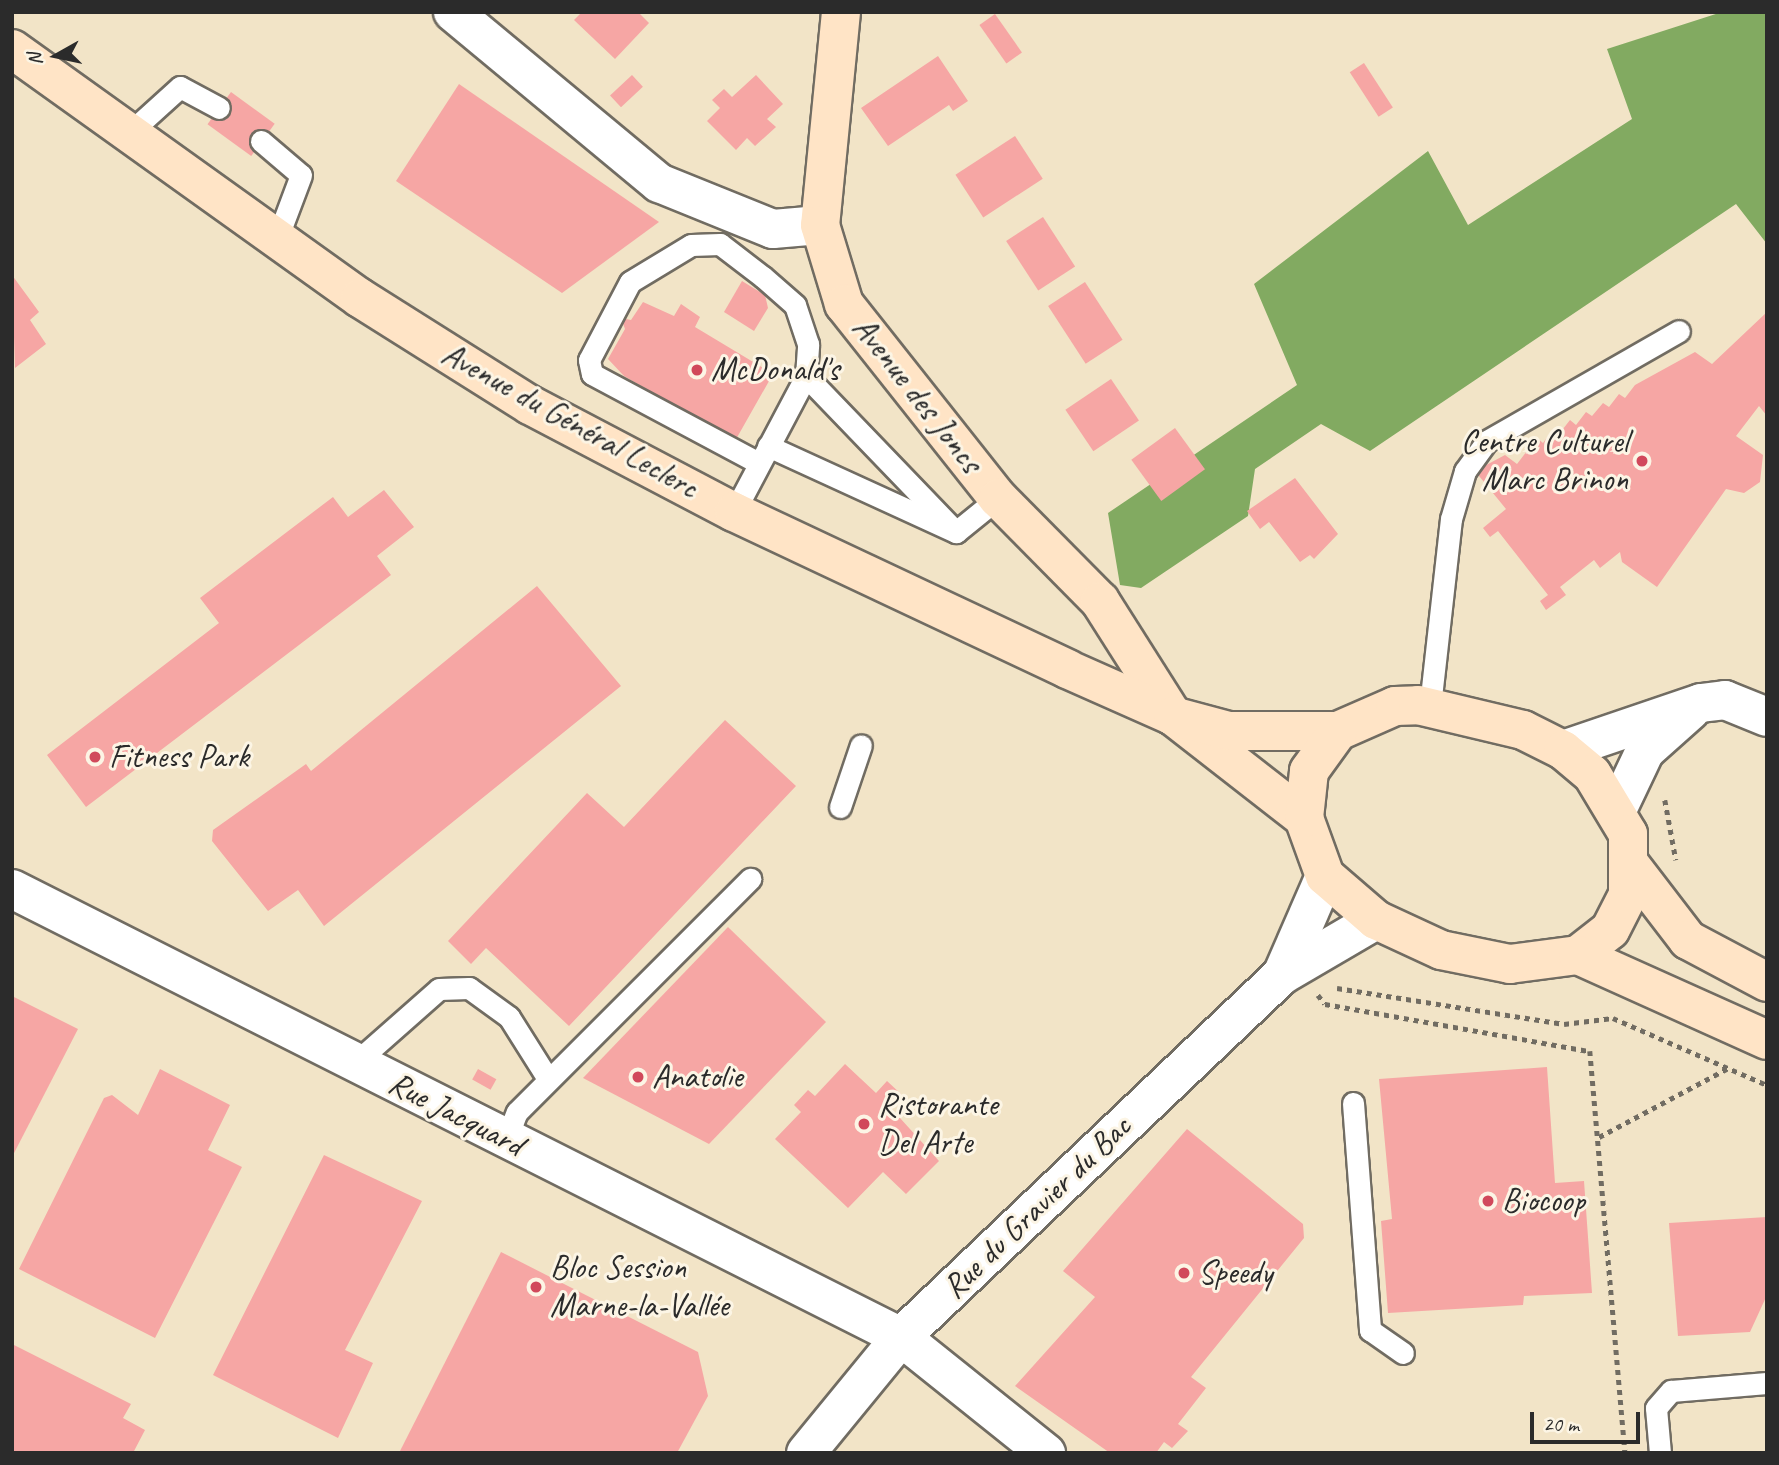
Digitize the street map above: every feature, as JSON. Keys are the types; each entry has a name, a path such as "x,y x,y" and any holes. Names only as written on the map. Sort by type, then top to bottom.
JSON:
{"main road":[{"name":"Avenue des Joncs","path":"841,12 820,225 844,304 999,498 1100,601 1173,716"},
{"name":"Avenue du Général Leclerc","path":"12,49 277,239 530,405 734,512 1173,716 1229,731 1338,731"},
{"path":"1395,706 1430,706 1524,730 1563,750 1592,774 1618,808 1632,867 1628,895 1610,930 1578,955 1510,964 1441,950 1376,920 1325,876 1304,818 1309,771 1338,731 1395,706"},
{"name":"Avenue du Général Leclerc","path":"1173,716 1304,818"},
{"path":"1632,867 1688,940 1767,982"},
{"path":"1578,955 1767,1040"}],"street":[{"path":"453,12 659,183 773,229 820,225"},
{"path":"1563,750 1701,703 1725,700 1767,717"},
{"path":"1618,808 1646,751 1701,703"},
{"name":"Rue du Gravier du Bac","path":"1294,978 1325,876"},
{"name":"Rue Jacquard","path":"12,889 901,1338 1046,1453"},
{"name":"Rue du Gravier du Bac","path":"806,1453 901,1338 1294,978 1376,920"}],"lane":[{"path":"128,134 180,87 219,108"},
{"path":"261,141 302,175 277,239"},
{"path":"734,512 763,455 806,376 808,344 796,305 720,244 691,245 630,282 589,360 593,374 763,455 956,532"},
{"path":"1430,706 1451,519 1465,471 1487,442 1679,331"},
{"path":"806,376 956,532"},
{"path":"956,532 999,498"},
{"path":"840,807 862,745"},
{"path":"506,1140 517,1112 750,879"},
{"path":"355,1063 439,989 469,988 509,1017 548,1080"},
{"path":"1353,1103 1370,1330 1403,1353"},
{"path":"1660,1453 1656,1408 1671,1391 1767,1383"}],"path":[{"path":"1665,790 1679,873"},
{"path":"1294,978 1564,1024 1613,1018 1767,1086"},
{"path":"1294,978 1325,1004 1590,1051 1625,1453"},
{"path":"1599,1137 1728,1068"}],"green space":[{"path":"1722,12 1767,12 1767,244 1736,204 1370,451 1321,424 1255,469 1248,516 1141,588 1120,585 1108,513 1297,385 1254,284 1428,151 1468,225 1632,119 1607,49"}],"building":[{"path":"582,12 638,12 649,23 615,59 574,20"},
{"path":"995,14 1022,53 1006,63 979,25"},
{"path":"938,56 968,101 953,111 949,105 888,146 861,108"},
{"path":"1364,63 1393,107 1379,117 1350,72"},
{"path":"632,75 643,87 621,107 610,95"},
{"path":"756,75 783,104 767,119 776,127 755,146 747,138 736,150 707,121 720,108 712,100 724,89 732,97"},
{"path":"459,84 659,222 562,293 396,181"},
{"path":"231,92 275,124 251,156 207,124"},
{"path":"1015,136 1043,179 983,217 955,175"},
{"path":"1043,217 1075,266 1038,290 1006,241"},
{"path":"12,275 39,312 30,320 46,344 15,368"},
{"path":"742,281 765,295 768,308 754,331 724,312"},
{"path":"1085,282 1123,340 1086,364 1048,306"},
{"path":"643,302 674,316 681,304 700,317 695,327 773,374 735,441 624,376 608,359 625,329 621,318 631,320"},
{"name":"Centre Culturel Marc Brinon","path":"1767,312 1767,416 1759,406 1736,436 1763,455 1760,482 1744,493 1726,489 1657,587 1622,562 1620,552 1600,568 1594,560 1560,587 1566,595 1546,610 1540,601 1548,595 1498,531 1490,537 1483,528 1506,509 1475,471 1505,455 1517,464 1537,438 1543,443 1553,429 1559,434 1570,420 1576,425 1586,412 1592,416 1603,403 1609,407 1619,394 1625,398 1635,385 1695,352 1712,364"},
{"path":"1111,379 1139,420 1093,451 1065,410"},
{"path":"1175,428 1205,469 1161,501 1131,460"},
{"path":"1295,478 1338,534 1314,559 1310,555 1300,562 1269,522 1260,529 1247,511"},
{"path":"384,490 414,527 377,556 391,575 86,807 47,755 219,623 200,598 333,497 348,517"},
{"path":"537,586 621,686 324,926 298,890 268,911 212,841 213,830 306,764 311,771"},
{"path":"725,720 796,786 569,1026 486,948 471,964 448,941 587,793 624,827"},
{"path":"728,927 826,1022 709,1144 583,1078"},
{"path":"12,996 78,1029 12,1157"},
{"path":"845,1064 876,1093 887,1081 901,1094 890,1107 939,1161 906,1194 883,1172 848,1208 775,1139 801,1112 794,1105 808,1090 815,1096"},
{"name":"Biocoop","path":"1547,1067 1555,1183 1584,1181 1592,1293 1524,1296 1523,1305 1388,1313 1381,1221 1392,1219 1379,1079"},
{"path":"160,1069 230,1105 208,1150 242,1167 155,1338 19,1269 104,1098 112,1095 138,1115"},
{"path":"478,1069 496,1079 491,1090 472,1079"},
{"path":"1187,1129 1303,1224 1304,1238 1191,1377 1206,1388 1178,1424 1188,1431 1172,1448 1164,1442 1156,1453 1110,1453 1015,1386 1095,1297 1063,1271"},
{"path":"324,1155 422,1201 345,1350 373,1363 338,1438 213,1375"},
{"path":"1767,1217 1767,1295 1750,1332 1678,1336 1669,1223"},
{"path":"501,1252 698,1352 708,1396 677,1453 399,1453"},
{"path":"12,1344 131,1404 123,1418 145,1430 133,1453 12,1453"}],"place":[{"name":"McDonald's","path":"697,370"},
{"name":"Centre Culturel Marc Brinon","path":"1642,461"},
{"name":"Fitness Park","path":"95,757"},
{"name":"Anatolie","path":"638,1077"},
{"name":"Ristorante Del Arte","path":"864,1124"},
{"name":"Biocoop","path":"1488,1201"},
{"name":"Speedy","path":"1184,1273"},
{"name":"Bloc Session Marne-la-Vallée","path":"536,1287"}]}
